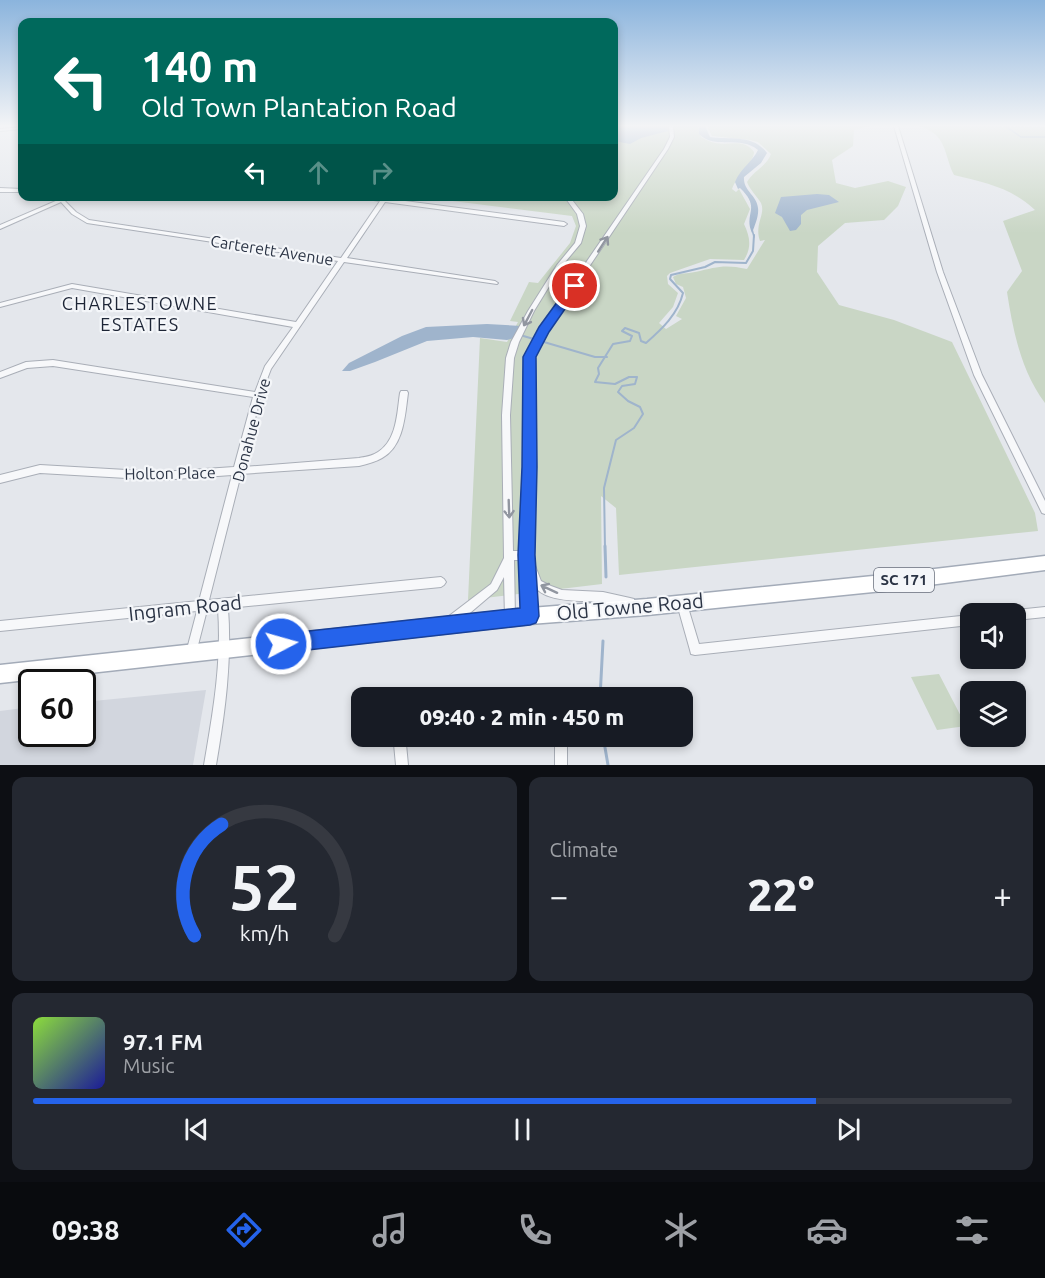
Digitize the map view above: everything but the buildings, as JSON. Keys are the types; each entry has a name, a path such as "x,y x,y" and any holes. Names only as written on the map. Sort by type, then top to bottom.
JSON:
{"main road":[{"name":"Old Towne Road","path":"0,674 510,618 682,604 1045,563"}],"street":[{"path":"530,616 526,555 530,467 529,357 543,330 657,162"},
{"path":"907,162 940,272 978,375 1045,510"},
{"path":"0,190 18,191"},
{"path":"0,227 54,201"},
{"name":"Carterett Avenue","path":"63,201 74,213 87,220 495,283"},
{"path":"383,201 564,225"},
{"name":"Donahue Drive","path":"191,653 205,606 257,394 268,368 383,201"},
{"path":"510,618 506,415 510,358 515,342 531,311 559,266 578,243 583,226 580,214 570,201"},
{"path":"0,304 72,286 298,325"},
{"path":"0,375 27,365 53,363 257,394"},
{"name":"Holton Place","path":"0,479 40,469 152,476 359,462 381,455 392,446 404,393"},
{"path":"510,556 526,555"},
{"path":"526,555 538,584 548,590 562,595 603,597 647,607"},
{"path":"445,626 494,587 510,556"},
{"name":"Ingram Road","path":"0,626 441,582"},
{"path":"210,765 224,684 226,650 223,604"},
{"path":"682,604 695,650 960,622"},
{"path":"1026,614 1045,612"},
{"path":"400,747 402,765"},
{"path":"561,747 561,765"}],"shaded area":[{"path":"206,690 193,765 0,765 0,711 18,709 18,747 96,747 96,701"}],"green space":[{"path":"618,162 750,162 732,189 736,192 739,189 750,209 744,224 749,242 747,255 744,260 710,259 670,273 667,276 668,284 678,293 673,307 659,323 666,329 682,319 676,316 686,298 683,287 676,284 673,277 721,267 747,269 765,240 760,241 759,235 761,203 747,182 766,162 832,162 836,183 855,188 888,181 906,187 898,206 884,220 845,223 818,246 817,272 839,305 894,320 952,342 1035,513 1038,531 619,575 616,508 601,496 602,584 468,600 480,338 507,342 518,322 510,321 529,282 538,283 570,243 576,226 572,216 453,201 618,201"},
{"path":"949,162 1045,162 1045,403 1030,378 1015,336 1007,292 1022,271 1003,221 1035,210 1007,191 954,175"},
{"path":"939,674 960,714 960,727 937,730 911,677"}],"water":[{"path":"750,162 762,162 744,177 744,182 758,208 752,233 749,220 750,201 740,188 738,189 735,182"},
{"path":"829,195 839,202 807,210 801,215 801,224 796,230 790,231 782,217 775,213 781,197"},
{"path":"487,324 521,326 514,338 507,340 473,337 427,341 350,371 342,371 349,363 402,336 426,327"}],"waterway":[{"path":"752,229 754,237"},
{"path":"605,357 613,344 630,341 632,336 622,331 625,328 639,333 641,341 646,343 669,321 683,293 670,279 671,275 705,267 715,262 746,263 753,251 754,237"},
{"path":"520,335 595,357 605,357"},
{"path":"605,357 598,368 599,374 595,382 615,384 629,377 637,377 635,384 622,386 618,392 628,401 640,407 643,414 634,428 616,440 604,488 605,548"},
{"path":"605,546 606,577"},
{"path":"601,687 603,641"},
{"path":"605,747 608,765"}],"district":[{"name":"CHARLESTOWNE ESTATES","path":"140,314"}],"route":[{"path":"281,644 530,616 526,555 530,467 529,357 543,330 575,286"}]}
